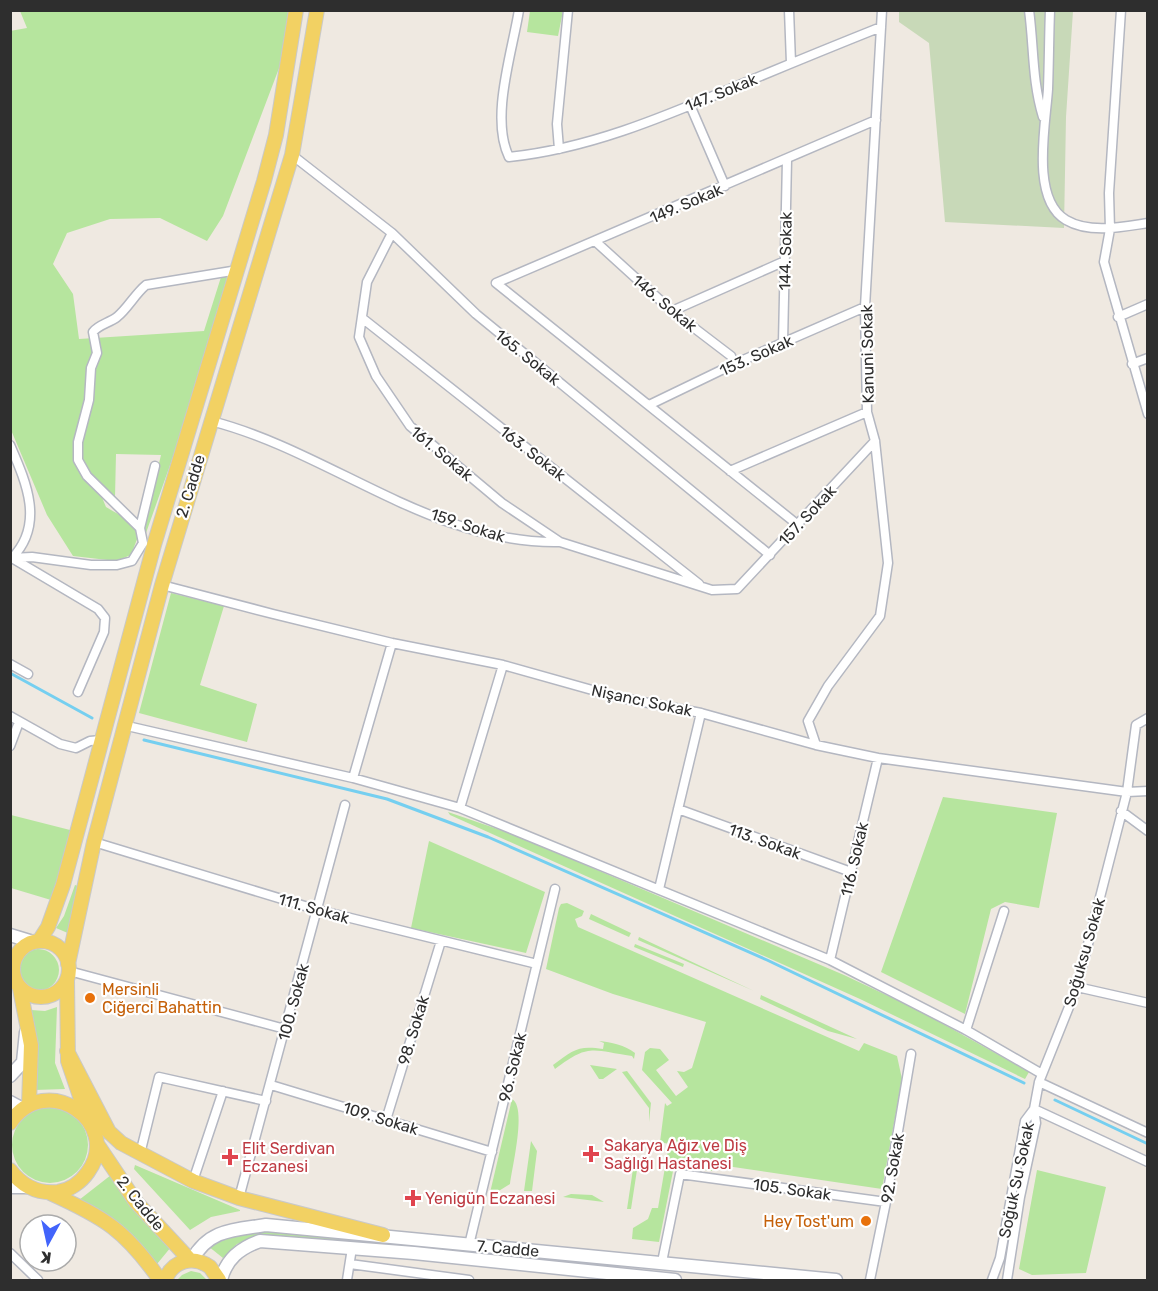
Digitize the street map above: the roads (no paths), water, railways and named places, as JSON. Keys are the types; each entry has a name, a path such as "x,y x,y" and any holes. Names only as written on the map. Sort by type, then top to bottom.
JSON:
{"main road":[{"name":"2. Cadde","path":"36,941 48,927 63,885 101,740 148,544 238,270 276,135 296,10"},
{"name":"2. Cadde","path":"220,1281 210,1267 191,1260 136,1202 97,1144 73,1083 67,1051 68,971 94,842 123,725 162,585 292,155 317,10"},
{"path":"10,935 55,945 66,956 68,971 55,993 46,997 28,994 15,982"},
{"path":"10,1123 21,1105 31,1045 12,971 17,953 36,941"},
{"path":"10,1076 23,1062 27,1025"},
{"path":"67,1051 110,1132 121,1143 193,1181 239,1198 382,1235"},
{"path":"21,1105 42,1101 67,1103 88,1119"},
{"path":"50,1193 69,1188 84,1178 92,1168 97,1144"},
{"path":"10,1170 29,1187"},
{"path":"10,1187 29,1187"},
{"name":"2. Cadde","path":"29,1187 50,1193 93,1212 118,1229 142,1255 160,1281"},
{"name":"7. Cadde","path":"191,1260 201,1244 212,1237 230,1230 266,1225 662,1262 836,1281"},
{"name":"7. Cadde","path":"220,1281 223,1270 242,1247 260,1241 352,1248 675,1281"},
{"path":"165,1281 177,1264 191,1260"}],"street":[{"name":"147. Sokak","path":"519,10 501,104 501,141 509,157 559,149 601,138 690,105 881,27"},
{"path":"559,149 557,124 568,10"},
{"path":"789,10 791,63"},
{"name":"Kanuni Sokak","path":"816,745 808,721 828,686 880,616 888,563 875,441 867,412 865,307 882,10"},
{"path":"1029,10 1034,42 1035,89 1045,123"},
{"path":"1050,10 1043,167 1048,195 1055,209 1065,220 1079,225 1110,229 1148,223"},
{"path":"1121,10 1109,193 1110,229 1104,262 1118,317 1148,414"},
{"path":"690,105 724,186"},
{"name":"149. Sokak","path":"649,405 496,283 876,120"},
{"name":"165. Sokak","path":"292,155 392,233 476,314 770,555"},
{"name":"144. Sokak","path":"783,343 787,160"},
{"name":"161. Sokak","path":"392,233 367,282 359,337 376,376 410,426 502,503 560,542"},
{"name":"146. Sokak","path":"595,241 672,311 731,356 734,364"},
{"path":"672,311 784,261"},
{"path":"11,558 33,556 91,565 117,565 132,561 148,544 140,528 87,476 78,460 79,436 89,400 91,368 97,353 93,333 96,328 108,324 121,314 146,285 238,270"},
{"path":"1118,317 1148,304"},
{"name":"153. Sokak","path":"649,405 734,364 865,307"},
{"name":"163. Sokak","path":"362,318 704,588"},
{"path":"1132,364 1148,357"},
{"path":"649,405 798,525"},
{"path":"730,471 867,412"},
{"name":"159. Sokak","path":"211,421 245,429 405,504 499,538 534,543 560,542 704,588 712,590 737,588"},
{"name":"157. Sokak","path":"737,588 875,441"},
{"path":"10,445 30,494 31,504 26,535 21,549 11,558"},
{"path":"140,528 155,466"},
{"path":"11,558 98,609 105,618 104,632 78,692"},
{"name":"Nişancı Sokak","path":"162,585 392,643 503,665 617,697 701,713 816,745 878,758 1126,792 1148,791"},
{"path":"353,778 392,643"},
{"path":"10,664 28,674"},
{"path":"460,808 503,665"},
{"path":"659,889 701,713"},
{"path":"10,716 60,744 76,748 90,741 101,740"},
{"name":"Soğuksu Sokak","path":"1034,1109 1040,1078 1077,987 1126,792 1136,724 1147,718"},
{"path":"10,746 19,722"},
{"path":"123,725 353,778 460,808 830,960 966,1030 1040,1078 1148,1133"},
{"name":"116. Sokak","path":"830,960 878,758"},
{"name":"100. Sokak","path":"239,1198 345,805"},
{"name":"113. Sokak","path":"678,809 851,872"},
{"path":"1121,811 1148,831"},
{"name":"111. Sokak","path":"94,842 318,910 537,964"},
{"name":"96. Sokak","path":"469,1245 555,889"},
{"path":"966,1030 1004,911"},
{"name":"98. Sokak","path":"386,1120 441,941"},
{"path":"68,971 285,1029"},
{"path":"1077,987 1148,1003"},
{"name":"92. Sokak","path":"870,1281 911,1054"},
{"path":"140,1154 159,1077 266,1101"},
{"name":"109. Sokak","path":"271,1085 492,1152"},
{"path":"193,1181 223,1091"},
{"path":"1034,1109 1148,1162"},
{"name":"Soğuk Su Sokak","path":"992,1281 1000,1258 1025,1121 1034,1109"},
{"name":"Soğuk Su Sokak","path":"1007,1281 1020,1197 1036,1123 1034,1109"},
{"name":"105. Sokak","path":"662,1262 680,1174 886,1202"},
{"path":"347,1281 352,1248"},
{"path":"10,1253 38,1281"},
{"path":"350,1264 470,1281"}],"waterway":[{"path":"10,673 92,718"},
{"path":"144,740 387,799 488,837 767,960 1024,1083"},
{"path":"1055,1100 1148,1144"}],"place":[{"name":"Mersinli Ciğerci Bahattin","path":"90,998"},
{"name":"Sakarya Ağız ve Diş Sağlığı Hastanesi","path":"591,1154"},
{"name":"Elit Serdivan Eczanesi","path":"230,1157"},
{"name":"Yenigün Eczanesi","path":"413,1198"},
{"name":"Hey Tost'um","path":"866,1221"}]}
